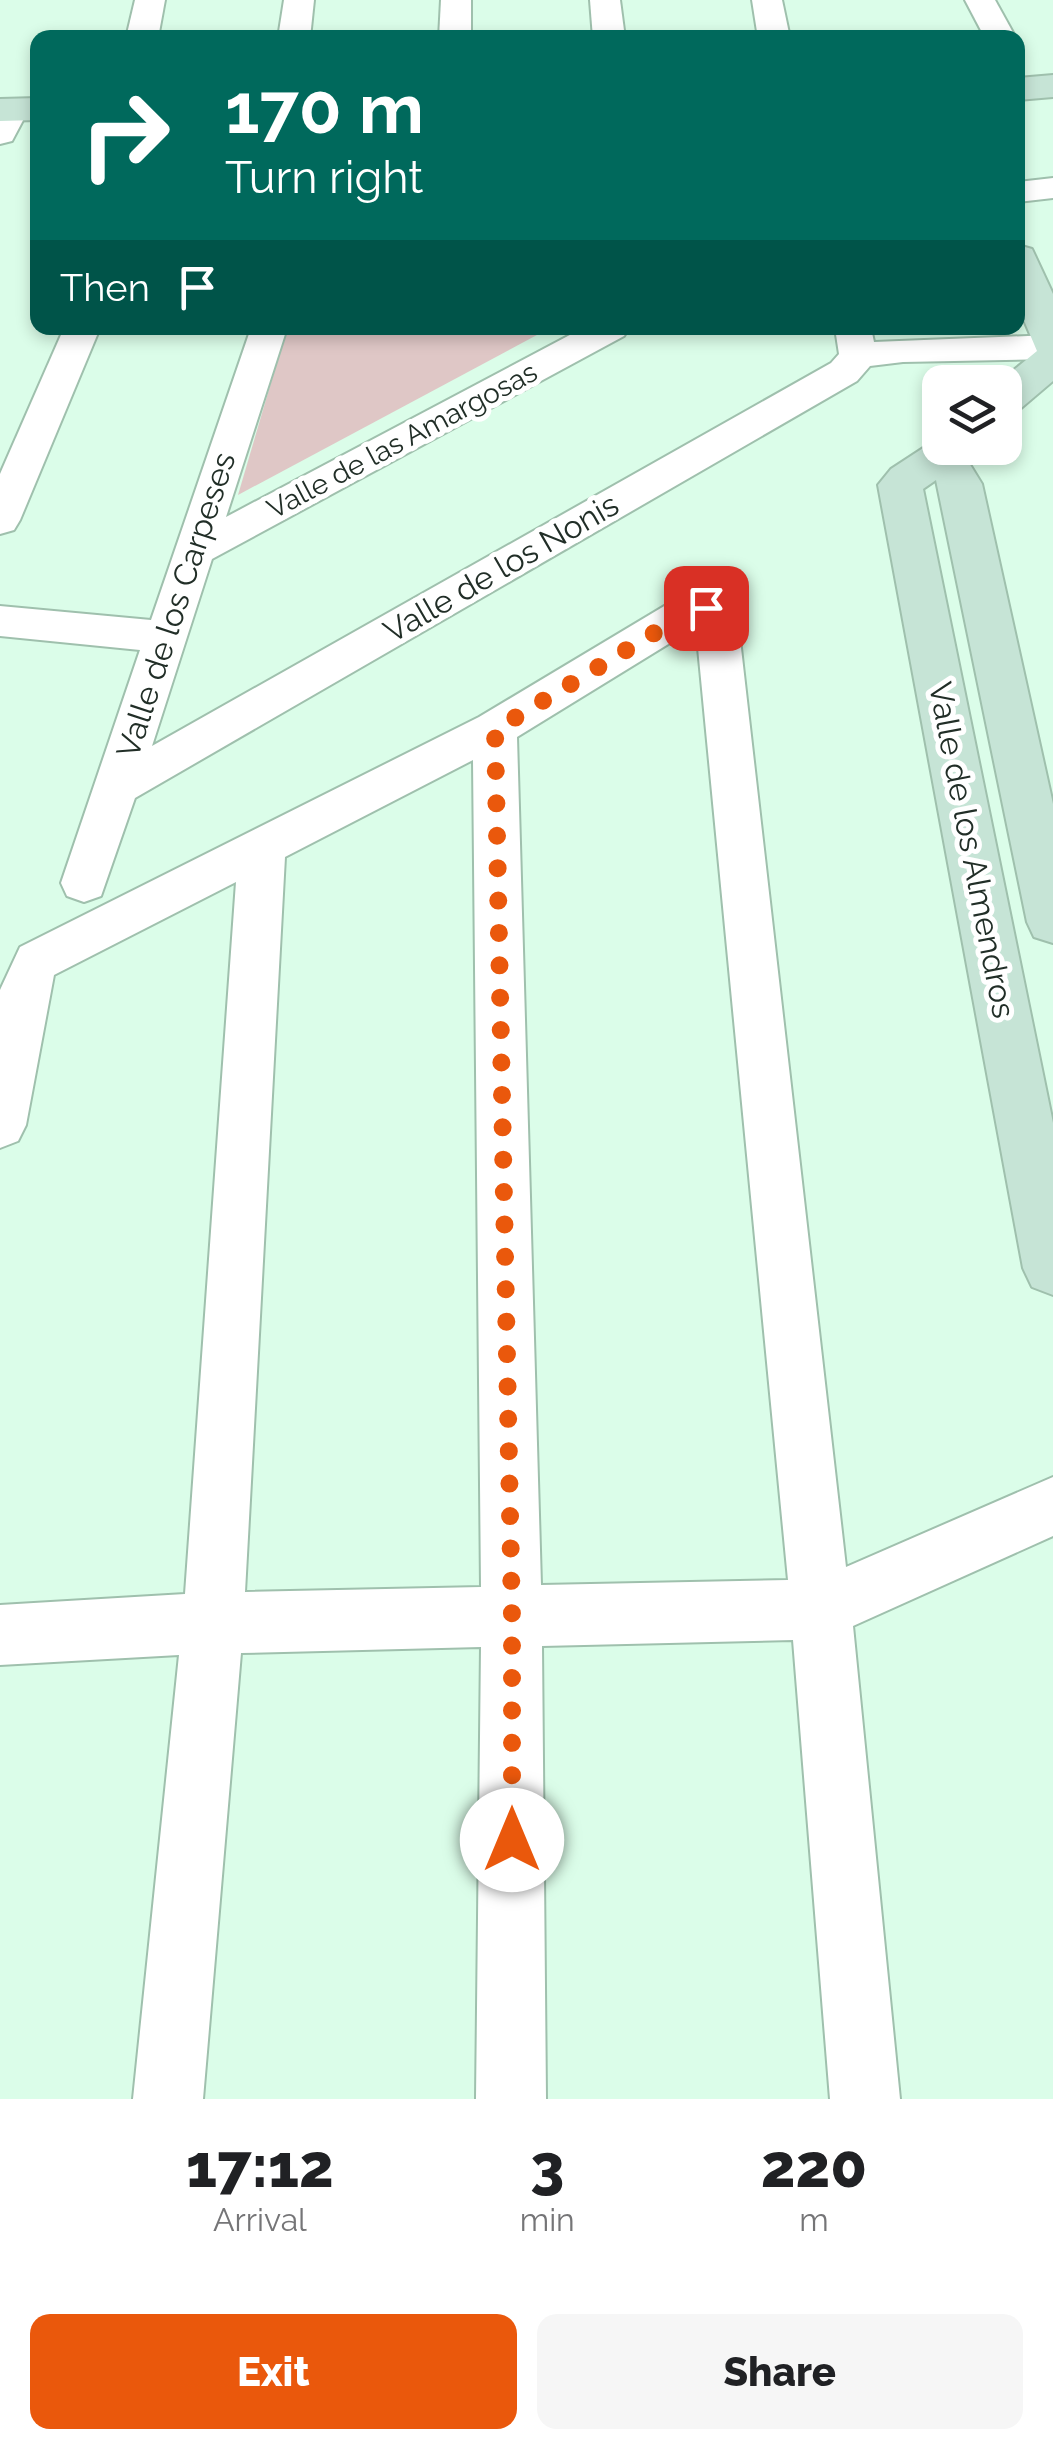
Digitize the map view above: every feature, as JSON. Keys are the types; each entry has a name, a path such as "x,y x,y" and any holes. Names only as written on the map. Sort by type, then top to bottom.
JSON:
{"street":[{"path":"144,30 150,0"},
{"path":"295,30 299,0"},
{"path":"456,0 456,30"},
{"path":"605,0 608,30"},
{"path":"767,0 773,30"},
{"path":"980,0 997,30"},
{"path":"1025,61 1053,58"},
{"path":"1025,88 1053,86"},
{"path":"10,109 30,90"},
{"path":"1025,191 1053,188"},
{"path":"856,342 903,350 1053,346 1046,302 1025,268"},
{"path":"0,520 79,335"},
{"name":"Valle de los Carpeses","path":"84,883 266,335"},
{"name":"Valle de las Amargosas","path":"194,552 598,335"},
{"name":"Valle de los Nonis","path":"115,788 844,372 856,342"},
{"path":"1022,385 1053,360"},
{"name":"Valle de los Almendros","path":"924,465 900,485 1053,1268"},
{"name":"Valle de los Almendros","path":"952,465 960,484 1053,922"},
{"path":"0,1125 26,981 37,961 495,730 692,610 706,608 716,614 820,1609 865,2099"},
{"path":"0,620 165,637"},
{"path":"495,730 512,1618 511,2099"},
{"path":"168,2099 213,1623 262,848"},
{"path":"0,1635 213,1623 820,1609 1053,1506"}],"shaded area":[{"path":"285,335 537,335 238,495"}],"route":[{"path":"512,1840 512,1618 495,730 692,610 706,608"}]}
